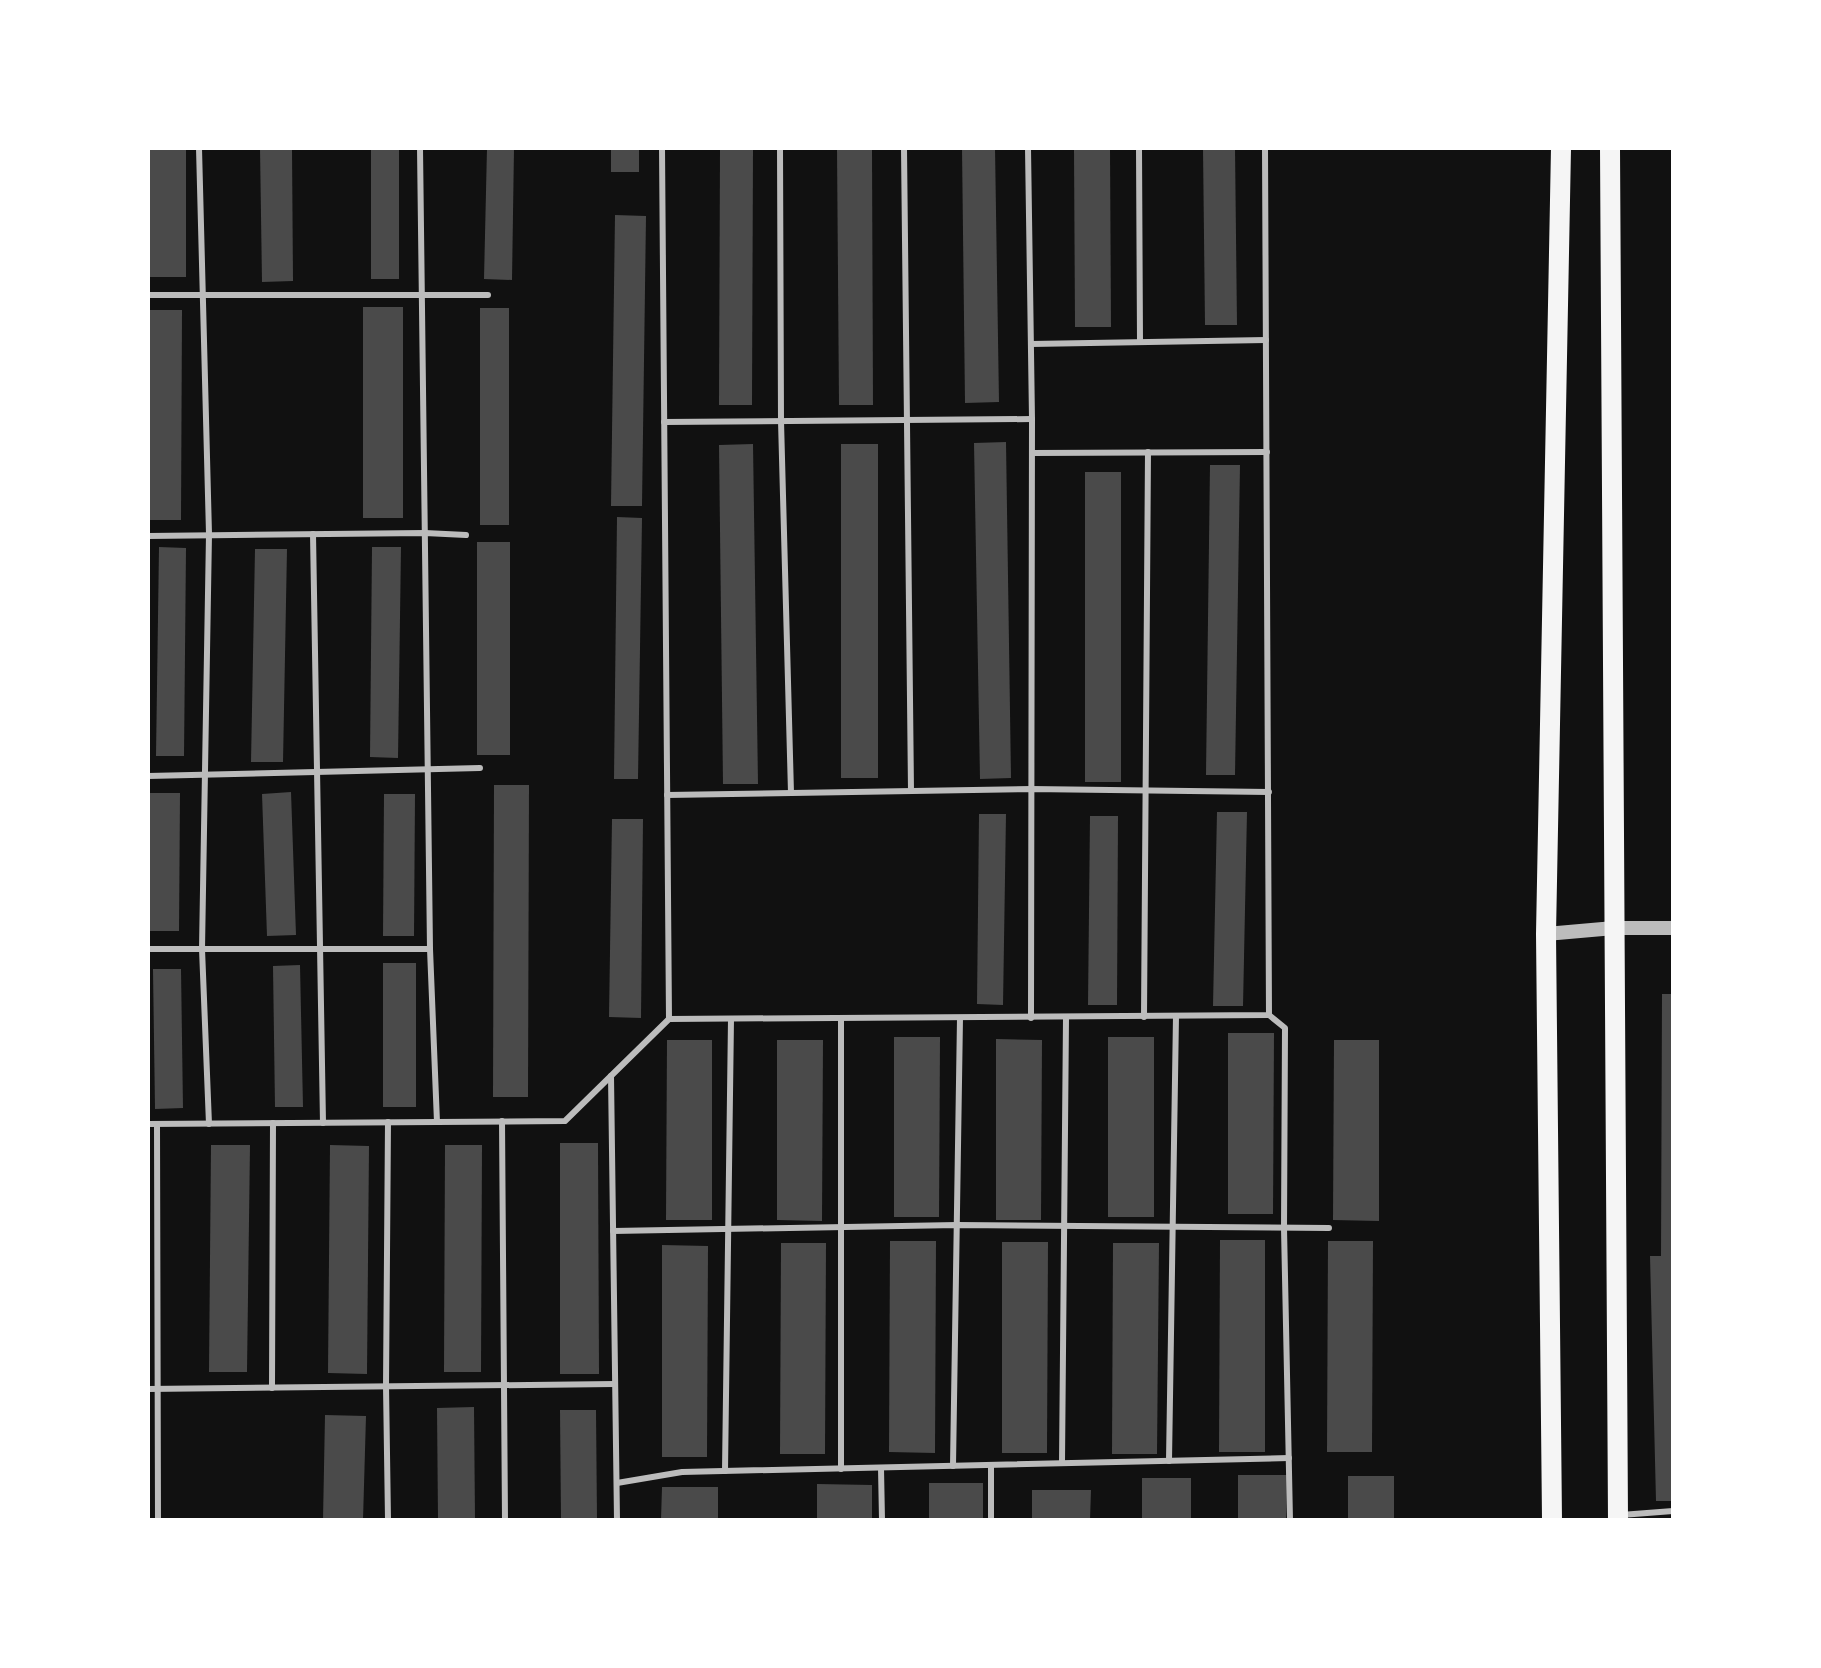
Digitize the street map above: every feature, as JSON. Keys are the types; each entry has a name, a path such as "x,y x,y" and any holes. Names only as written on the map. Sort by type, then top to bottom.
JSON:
{"main road":[{"path":"1552,1520 1546,934 1561,148"},
{"path":"1610,148 1618,1518"}],"street":[{"path":"1546,934 1614,928 1673,928"}],"lane":[{"path":"199,148 209,534 202,949 209,1124"},
{"path":"420,148 430,949 437,1122"},
{"path":"662,148 669,1019"},
{"path":"780,148 781,421 791,793"},
{"path":"904,148 911,791"},
{"path":"1028,148 1032,419 1031,1018"},
{"path":"1139,148 1140,342"},
{"path":"1265,148 1269,1015"},
{"path":"148,295 488,295"},
{"path":"1031,344 1266,340"},
{"path":"664,422 1032,419"},
{"path":"1144,1017 1148,452"},
{"path":"1032,453 1267,452"},
{"path":"313,534 323,1123"},
{"path":"148,536 466,535"},
{"path":"148,776 480,768"},
{"path":"667,795 1031,789 1269,792"},
{"path":"148,949 430,949"},
{"path":"148,1124 565,1121 669,1019 1269,1015 1285,1028 1284,1228 1290,1520"},
{"path":"1169,1461 1176,1016"},
{"path":"953,1466 960,1018"},
{"path":"1062,1463 1066,1018"},
{"path":"725,1471 731,1019"},
{"path":"841,1019 841,1469"},
{"path":"611,1076 617,1520"},
{"path":"502,1121 505,1520"},
{"path":"388,1122 388,1520"},
{"path":"272,1388 273,1123"},
{"path":"157,1124 158,1520"},
{"path":"613,1231 957,1225 1329,1228"},
{"path":"148,1389 615,1384"},
{"path":"617,1483 682,1472 1289,1458"},
{"path":"991,1465 991,1520"},
{"path":"881,1468 882,1520"},
{"path":"1618,1518 1673,1511"}],"building":[{"path":"148,148 186,148 186,277 148,277"},
{"path":"260,148 292,148 293,281 262,282"},
{"path":"371,148 399,148 399,279 371,279"},
{"path":"487,148 514,148 512,280 484,279"},
{"path":"611,148 639,148 639,172 611,172"},
{"path":"720,148 753,148 752,405 719,405"},
{"path":"837,148 872,148 873,405 839,405"},
{"path":"962,148 995,148 999,402 965,403"},
{"path":"1074,148 1110,148 1111,327 1075,327"},
{"path":"1203,148 1235,148 1237,325 1205,325"},
{"path":"615,215 646,216 642,506 611,506"},
{"path":"363,307 403,307 403,518 363,518"},
{"path":"480,308 509,308 509,525 480,525"},
{"path":"148,310 182,310 181,520 148,520"},
{"path":"1006,442 1011,778 980,779 974,443"},
{"path":"753,444 758,784 723,784 719,445"},
{"path":"841,444 878,444 878,778 841,778"},
{"path":"1210,465 1240,465 1235,775 1206,775"},
{"path":"1085,472 1121,472 1121,782 1085,782"},
{"path":"617,517 642,518 638,779 614,779"},
{"path":"477,542 510,542 510,755 477,755"},
{"path":"159,547 186,548 184,756 156,756"},
{"path":"372,547 401,547 398,758 370,757"},
{"path":"255,549 287,549 283,762 251,762"},
{"path":"494,785 529,785 528,1097 493,1097"},
{"path":"291,792 296,935 267,936 262,794"},
{"path":"150,793 180,793 179,931 149,931"},
{"path":"384,794 415,794 414,936 383,936"},
{"path":"1217,812 1247,812 1243,1006 1213,1006"},
{"path":"979,814 1006,814 1003,1005 977,1004"},
{"path":"1090,816 1118,816 1117,1005 1088,1005"},
{"path":"612,819 643,819 641,1018 609,1017"},
{"path":"383,963 416,963 416,1107 383,1107"},
{"path":"300,965 303,1107 275,1107 273,966"},
{"path":"153,969 181,969 183,1108 155,1109"},
{"path":"1662,994 1673,994 1673,1501 1656,1501 1650,1256 1661,1256"},
{"path":"1228,1033 1274,1033 1273,1214 1228,1214"},
{"path":"894,1037 940,1037 939,1217 894,1217"},
{"path":"1108,1037 1154,1037 1154,1217 1108,1217"},
{"path":"996,1039 1042,1040 1041,1220 996,1220"},
{"path":"667,1040 712,1040 712,1220 666,1220"},
{"path":"777,1040 823,1040 822,1221 777,1220"},
{"path":"1334,1040 1379,1040 1379,1221 1333,1220"},
{"path":"560,1143 598,1143 599,1374 560,1374"},
{"path":"211,1145 250,1145 247,1372 209,1372"},
{"path":"330,1145 369,1146 367,1374 328,1373"},
{"path":"445,1145 482,1145 481,1372 444,1372"},
{"path":"1220,1240 1265,1240 1265,1452 1219,1452"},
{"path":"890,1241 936,1241 935,1453 889,1452"},
{"path":"1328,1241 1373,1241 1372,1452 1327,1452"},
{"path":"1002,1242 1048,1242 1047,1453 1002,1453"},
{"path":"781,1243 826,1243 825,1454 780,1454"},
{"path":"1113,1243 1159,1243 1157,1454 1112,1454"},
{"path":"662,1245 708,1246 707,1457 662,1457"},
{"path":"474,1407 475,1520 438,1520 437,1408"},
{"path":"560,1410 596,1410 597,1520 561,1520"},
{"path":"325,1415 366,1416 363,1520 323,1520"},
{"path":"1238,1475 1287,1475 1286,1520 1238,1520"},
{"path":"1348,1476 1394,1476 1394,1520 1348,1520"},
{"path":"1142,1478 1191,1478 1191,1520 1142,1520"},
{"path":"929,1483 983,1483 983,1520 929,1520"},
{"path":"817,1484 872,1485 872,1520 817,1520"},
{"path":"662,1487 718,1487 718,1520 661,1520"},
{"path":"1032,1490 1091,1490 1090,1520 1032,1520"}]}
